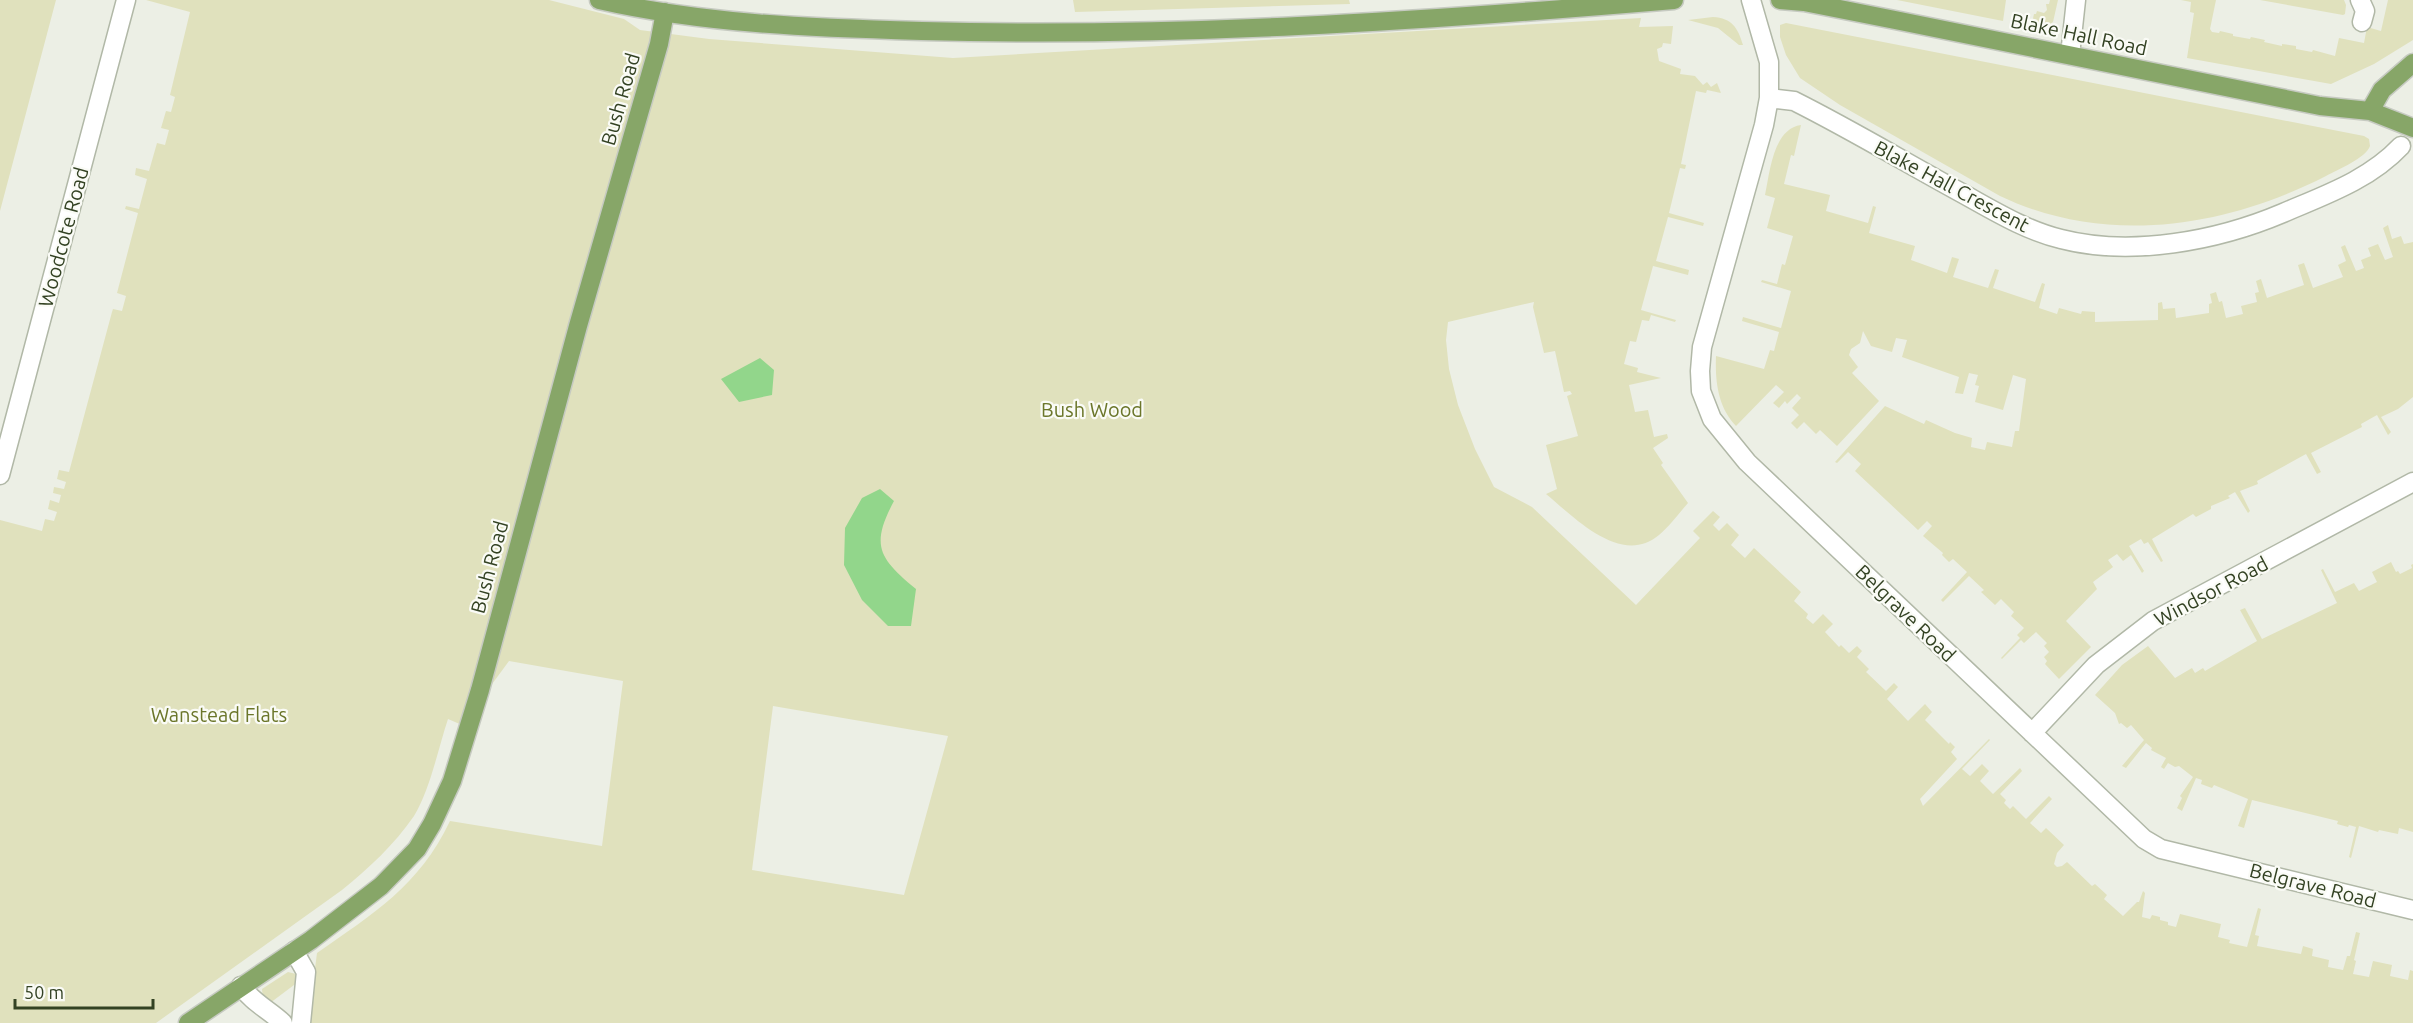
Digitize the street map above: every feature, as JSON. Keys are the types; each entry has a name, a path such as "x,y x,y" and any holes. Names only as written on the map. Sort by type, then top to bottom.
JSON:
{"main road":[{"path":"599,0 634,8 666,6 818,28 1012,33 1273,27 1674,0"},
{"name":"Blake Hall Road","path":"1780,0 1804,2 2320,106 2370,111 2413,128"},
{"name":"Bush Road","path":"188,1023 294,951 381,886 403,866 427,833 452,781 480,690 578,326 659,44 666,6"},
{"path":"2370,111 2382,90 2413,63"}],"street":[{"name":"Woodcote Road","path":"0,475 126,0"},
{"path":"1751,0 1768,62 1769,98"},
{"path":"2070,55 2076,0"},
{"path":"2360,0 2365,11 2362,22"},
{"name":"Blake Hall Crescent","path":"1769,98 1794,101 1812,110 2015,223 2061,239 2120,248 2181,242 2249,228 2346,187 2380,166 2401,146"},
{"name":"Belgrave Road","path":"1769,98 1764,125 1702,347 1701,391 1712,419 1747,462 2112,810 2155,846 2413,910"},
{"name":"Windsor Road","path":"2032,733 2096,665 2154,621 2413,482"},
{"path":"294,951 306,972 301,1023"},
{"path":"241,986 249,997 269,1010 283,1023"}],"green space":[{"path":"0,0 56,0 0,211"},
{"name":"Bush Wood","path":"146,0 549,0 624,19 640,30 709,39 953,58 1641,18 1639,27 1673,26 1671,44 1663,43 1662,47 1657,49 1659,61 1681,69 1680,74 1695,76 1703,85 1707,82 1711,87 1717,83 1721,93 1707,90 1706,93 1696,91 1681,164 1686,165 1685,169 1680,168 1669,213 1704,223 1703,226 1668,217 1656,261 1689,270 1688,275 1653,266 1641,310 1676,320 1675,322 1651,315 1649,321 1642,320 1636,342 1630,341 1624,364 1638,368 1637,372 1661,378 1629,385 1635,412 1648,410 1654,437 1667,434 1668,438 1653,448 1663,463 1661,465 1688,503 1659,535 1644,543 1629,545 1614,542 1584,526 1546,494 1557,489 1546,445 1578,436 1567,396 1572,394 1570,391 1564,392 1555,351 1544,353 1533,307 1534,302 1448,322 1446,340 1449,369 1458,405 1475,449 1494,487 1532,507 1636,605 1700,538 1693,531 1713,511 1720,517 1713,525 1719,531 1727,523 1739,535 1731,545 1745,558 1754,548 1801,592 1794,601 1808,614 1806,618 1813,624 1823,614 1833,624 1825,632 1839,647 1841,645 1849,653 1857,646 1862,651 1857,657 1869,669 1866,672 1886,691 1894,683 1898,687 1887,699 1908,721 1925,704 1932,712 1925,720 1955,747 1951,752 1957,759 1920,799 1923,806 1989,739 1962,769 1970,776 1982,764 1989,771 1980,781 1993,794 2020,768 2022,771 2000,794 2006,800 2004,803 2010,809 2013,806 2026,819 2049,796 2052,799 2030,823 2041,833 2046,828 2064,845 2057,853 2054,864 2057,867 2067,862 2092,886 2095,884 2107,895 2104,899 2123,916 2139,902 2143,891 2145,893 2142,917 2150,919 2152,915 2160,917 2160,920 2168,922 2168,925 2176,927 2180,914 2221,924 2218,937 2230,940 2229,943 2247,947 2258,908 2261,909 2255,935 2259,936 2257,946 2301,954 2303,946 2313,949 2312,956 2329,960 2328,967 2343,970 2347,956 2350,956 2356,932 2360,933 2353,974 2369,977 2373,961 2392,965 2390,976 2408,980 2410,970 2413,971 2413,1023 308,1023 317,953 376,911 409,881 438,844 450,821 602,846 623,681 509,661 462,725 448,719 420,806 406,827 381,856 342,890 156,1023 0,1023 0,520 42,531 45,519 54,521 57,512 48,509 50,500 59,503 61,495 53,493 54,487 64,489 66,482 57,479 59,470 69,472 112,312 113,309 122,311 126,296 117,293 138,213 125,209 126,206 139,209 147,179 135,175 136,168 149,171 157,143 165,145 169,130 161,128 166,111 171,112 175,97 170,95 190,12","holes":["773,706 948,736 904,895 752,870"]},
{"path":"1073,0 1349,0 1350,4 1075,12"},
{"path":"1897,0 2006,0 2003,21"},
{"path":"2050,0 2058,0 2053,22 2043,29 2031,27 2034,14 2037,11 2044,13 2047,10 2046,4 2049,4"},
{"path":"2181,0 2216,0 2210,29 2212,32 2219,33 2220,31 2250,39 2251,37 2265,40 2264,42 2296,46 2296,49 2312,52 2313,50 2335,56 2339,38 2364,43 2367,27 2381,31 2388,0 2413,0 2413,40 2374,64 2331,84 2187,58 2194,13 2190,12 2191,2"},
{"path":"2260,0 2344,0 2345,14 2343,15"},
{"path":"1713,17 1730,22 1739,34 1743,45 1739,45 1718,28 1688,20"},
{"path":"1786,23 2364,136 2369,139 2370,146 2363,155 2344,167 2287,194 2247,208 2206,218 2164,224 2122,225 2081,221 2040,212 2000,196 1840,105 1800,78 1786,55 1780,37 1780,25"},
{"path":"1801,125 1794,156 1791,155 1784,184 1830,195 1826,211 1868,223 1873,206 1876,207 1869,233 1915,246 1911,260 1947,273 1952,257 1959,259 1953,277 1988,288 1995,269 1999,270 1993,288 2035,302 2042,283 2045,284 2039,308 2057,314 2059,308 2081,314 2082,311 2095,312 2095,322 2158,320 2158,303 2162,302 2163,309 2175,308 2176,318 2209,313 2209,304 2212,303 2210,294 2216,292 2219,302 2222,301 2226,318 2243,314 2241,306 2257,302 2255,293 2259,292 2256,281 2261,279 2267,298 2304,285 2298,265 2304,263 2313,288 2343,277 2338,265 2346,261 2341,247 2345,245 2356,271 2364,268 2361,260 2371,256 2368,248 2378,244 2385,260 2393,257 2383,228 2388,225 2392,239 2401,236 2404,244 2413,242 2413,397 2398,409 2381,417 2391,432 2388,435 2377,415 2361,424 2362,427 2311,453 2321,472 2317,474 2306,454 2257,481 2258,484 2240,491 2250,511 2248,513 2235,492 2228,496 2230,498 2211,506 2211,509 2196,517 2193,514 2152,539 2163,561 2161,562 2148,542 2144,544 2141,539 2129,546 2144,571 2142,573 2131,555 2123,561 2117,554 2108,560 2113,567 2093,582 2097,589 2066,621 2091,647 2059,679 2045,664 2047,661 2044,657 2049,652 2044,646 2047,643 2036,632 2024,643 2021,640 2002,659 2020,638 2017,635 2024,628 2011,616 2014,612 2001,599 1995,605 1981,592 1984,590 1969,576 1943,602 1941,600 1967,572 1953,559 1949,562 1942,555 1943,553 1923,536 1932,526 1927,521 1918,530 1855,471 1861,464 1848,452 1837,463 1835,462 1885,406 1924,424 1926,420 1972,438 1971,447 1985,450 1987,442 2012,447 2015,431 2019,431 2026,379 2013,375 2003,410 1975,402 1979,386 1975,385 1978,375 1969,373 1963,394 1955,393 1959,377 1902,357 1907,340 1896,338 1892,352 1871,346 1863,331 1860,343 1851,349 1849,355 1858,367 1852,373 1879,401 1837,446 1820,430 1816,434 1804,422 1797,429 1791,423 1799,415 1792,408 1801,398 1797,394 1787,404 1785,401 1779,408 1773,403 1784,392 1776,385 1736,426 1721,402 1717,385 1716,356 1764,369 1770,350 1774,351 1779,332 1742,321 1743,317 1781,328 1791,291 1761,282 1762,280 1777,284 1793,236 1767,228 1775,198 1765,195 1771,164 1779,143 1784,134"},
{"path":"2391,562 2396,572 2400,574 2412,568 2413,564 2413,832 2399,828 2398,834 2379,830 2378,832 2359,826 2351,858 2349,857 2356,827 2349,825 2348,827 2337,824 2338,821 2252,800 2244,828 2238,826 2248,799 2214,785 2212,788 2201,784 2202,780 2196,778 2182,811 2177,808 2182,798 2180,796 2193,777 2179,766 2175,767 2168,763 2164,769 2161,767 2166,758 2151,750 2152,748 2146,743 2126,768 2122,766 2144,740 2131,725 2127,728 2119,724 2115,713 2095,695 2122,665 2148,646 2175,678 2192,668 2195,673 2203,668 2205,671 2257,641 2240,610 2245,608 2262,639 2337,603 2321,570 2323,569 2335,592 2354,583 2359,591 2377,582 2372,572"},
{"path":"288,972 296,974 298,982 270,1003 263,999 262,989"}],"shaded area":[{"path":"760,358 774,370 772,395 739,402 721,379"},
{"path":"880,489 894,501 882,529 882,550 886,559 916,589 911,626 888,626 862,600 844,565 845,528 862,498"}],"park label":[{"name":"Wanstead Flats","path":"219,714"}]}
